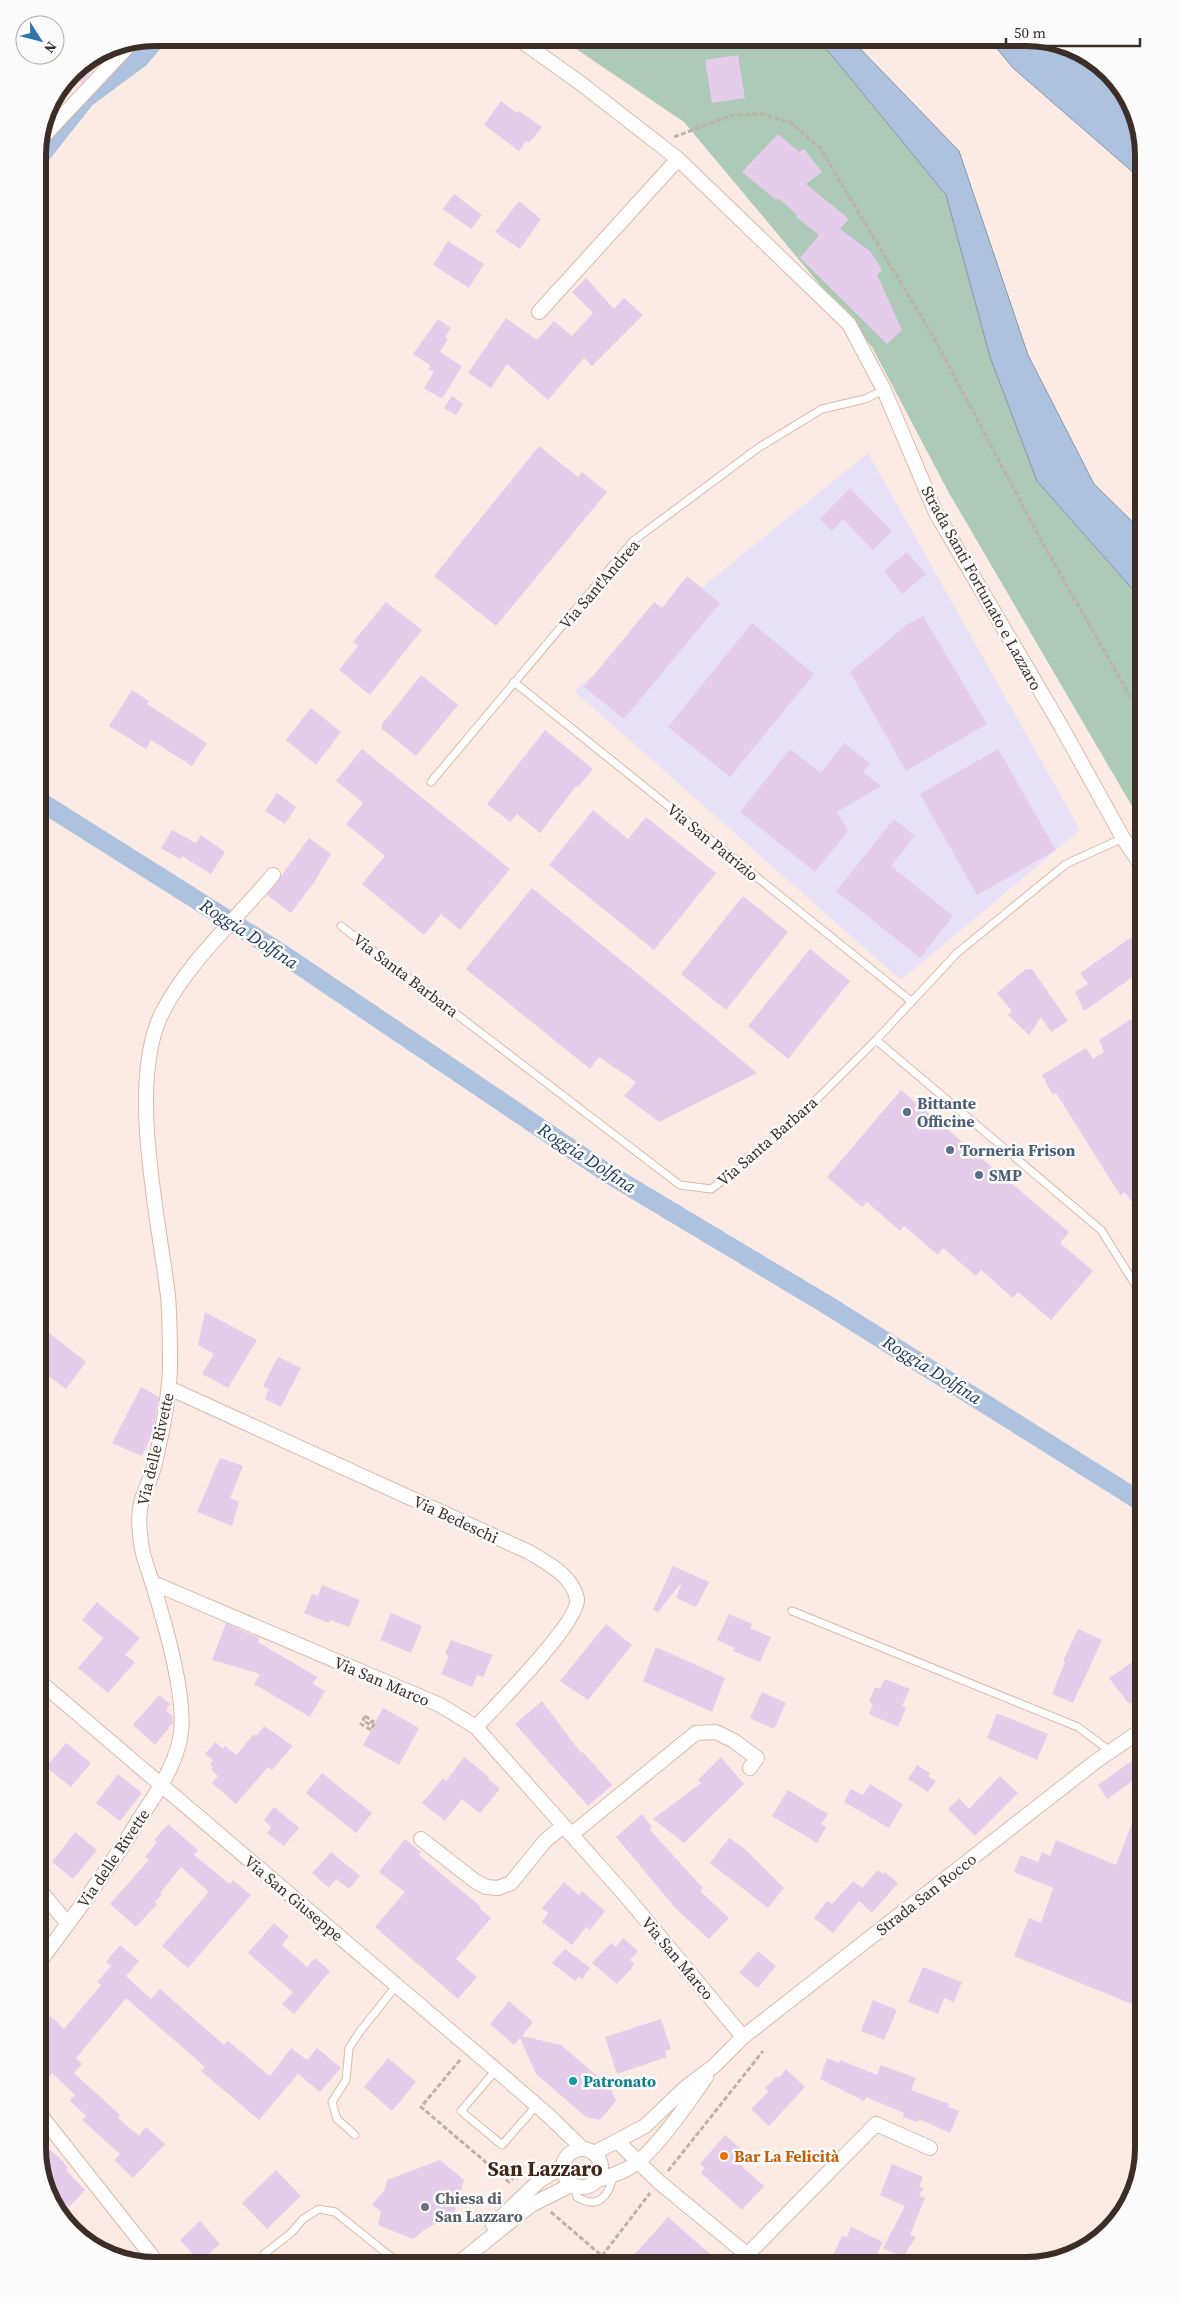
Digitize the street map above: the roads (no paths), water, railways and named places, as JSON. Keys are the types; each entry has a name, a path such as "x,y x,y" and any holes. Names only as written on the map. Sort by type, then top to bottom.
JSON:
{"street":[{"name":"Strada Santi Fortunato e Lazzaro","path":"528,46 579,82 678,159 850,324 884,390 936,513 1061,726 1123,838 1135,855"},
{"path":"49,130 123,51"},
{"path":"539,312 678,159"},
{"name":"Via delle Rivette","path":"46,1953 114,1861 161,1786 180,1739 182,1715 173,1661 153,1583 142,1550 139,1529 140,1504 153,1471 164,1422 169,1388 170,1338 168,1296 148,1148 146,1087 151,1044 161,1016 177,988 198,959 222,931 247,907 273,874"},
{"name":"Via Bedeschi","path":"169,1388 529,1552 561,1574 571,1585 577,1600 572,1616 552,1642 476,1728"},
{"name":"Via San Marco","path":"153,1583 440,1705 476,1728 626,1896 743,2037"},
{"name":"Via San Giuseppe","path":"46,1687 589,2151"},
{"path":"421,1840 475,1881 486,1886 498,1888 511,1883 545,1842 567,1830 696,1733 716,1732 734,1741 757,1758 750,1768"},
{"name":"Strada San Rocco","path":"589,2151 618,2142 645,2126 686,2088 714,2066 743,2037 1110,1752 1135,1735"},
{"name":"Via delle Rivette","path":"46,1898 68,1924"},
{"name":"Strada San Rocco","path":"597,2180 613,2176 638,2161 689,2101 714,2066"},
{"name":"Via San Giuseppe","path":"549,2116 565,2161"},
{"path":"46,2122 152,2257"},
{"path":"747,2255 876,2124 930,2148"},
{"path":"618,2142 659,2182 750,2257"},
{"path":"465,2257 531,2205 573,2186 588,2187 597,2180 601,2163 589,2151 577,2150 538,2181 502,2216 472,2251"},
{"path":"565,2161 564,2176 573,2186"}],"lane":[{"name":"Via Sant'Andrea","path":"430,782 633,541 758,448 790,428 822,409 865,399 884,390"},
{"name":"Via San Patrizio","path":"514,682 911,1001"},
{"name":"Via Santa Barbara","path":"341,926 680,1184 711,1189 748,1162 793,1123 876,1040 957,953 1066,864 1123,838"},
{"path":"876,1040 1101,1230 1135,1283"},
{"path":"792,1611 1078,1727 1110,1752"},
{"path":"355,2135 337,2119 332,2102 346,2080 349,2048 397,1985"},
{"path":"496,2070 461,2111 502,2145 537,2105"},
{"path":"573,2186 577,2197 585,2202 594,2203 604,2197 611,2188 613,2176"},
{"path":"264,2254 291,2233 303,2218 318,2209 335,2212 391,2257"}],"water":[{"path":"822,46 858,46 959,151 1028,355 1094,484 1135,524 1135,592 1037,481 990,357 946,195"},
{"path":"995,46 1033,46 1061,52 1074,57 1103,78 1120,101 1129,120 1135,148 1135,174 1013,68"}],"waterway":[{"path":"46,149 86,98 140,58 150,46"},
{"name":"Roggia Dolfina","path":"46,805 284,955 607,1173 829,1306 1135,1498"}],"place":[{"name":"Bittante Officine","path":"907,1112"},
{"name":"Torneria Frison","path":"950,1150"},
{"name":"SMP","path":"979,1175"},
{"name":"Patronato","path":"573,2081"},
{"name":"Bar La Felicità","path":"724,2156"},
{"name":"Chiesa di San Lazzaro","path":"425,2207"}],"district":[{"name":"San Lazzaro","path":"545,2169"}]}
